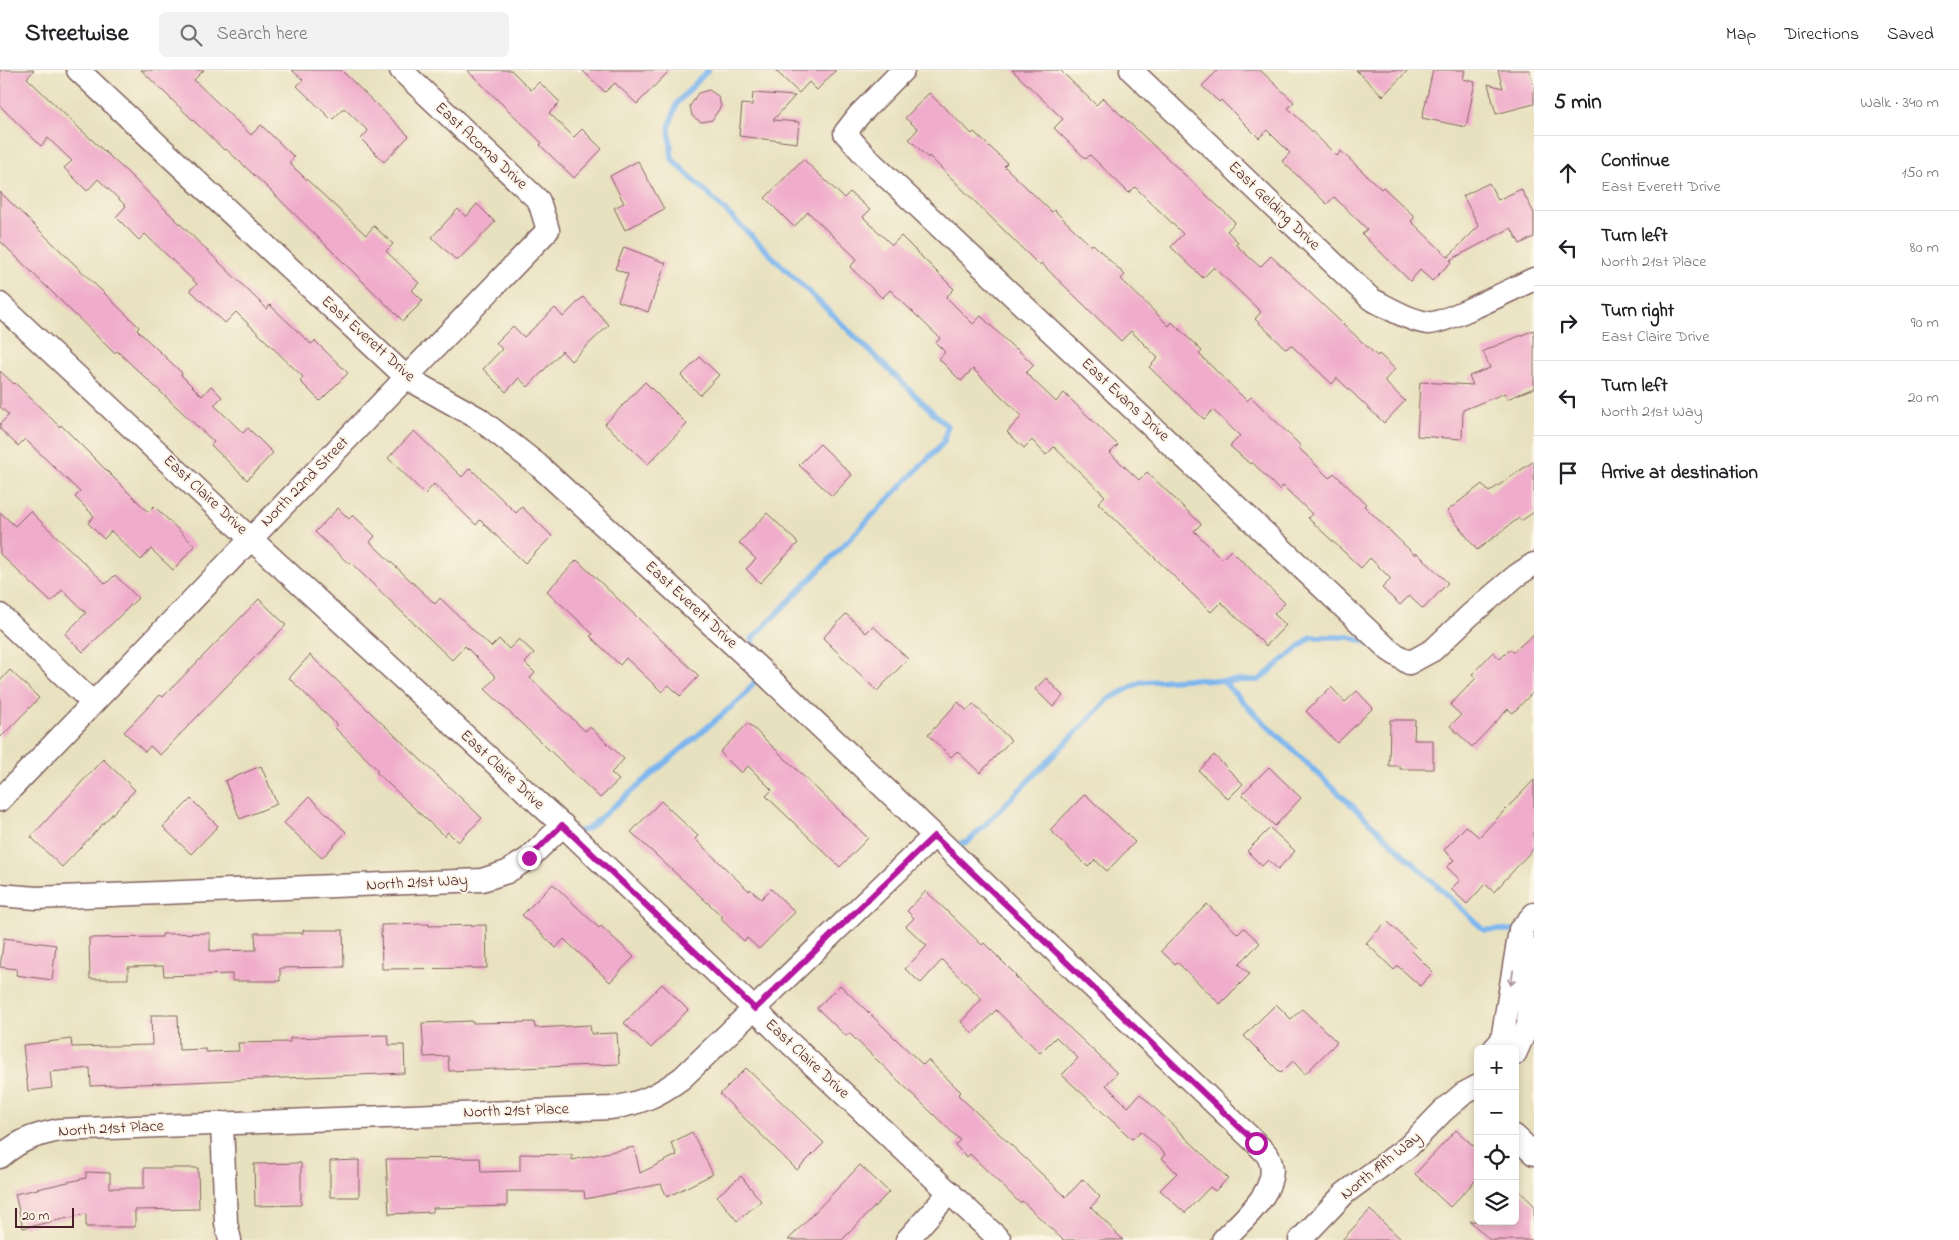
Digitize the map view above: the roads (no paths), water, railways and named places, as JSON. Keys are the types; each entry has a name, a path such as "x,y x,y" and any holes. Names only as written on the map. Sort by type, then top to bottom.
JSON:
{"street":[{"name":"East Everett Drive","path":"78,70 407,378 478,418 537,464 762,671 1256,1143 1269,1158 1272,1173 1269,1187 1256,1206 1223,1240"},
{"name":"East Acoma Drive","path":"401,70 540,201 548,230"},
{"name":"East Evans Drive","path":"903,70 845,132 870,161 1390,650 1409,663 1433,650 1470,615 1516,576 1534,564"},
{"name":"East Gelding Drive","path":"1131,70 1371,299 1398,313 1429,323 1460,313 1534,279"},
{"name":"North 22nd Street","path":"0,800 548,230"},
{"name":"East Claire Drive","path":"0,304 250,538 562,825 1000,1240"},
{"path":"0,615 93,702"},
{"name":"North 21st Way","path":"0,895 36,898 252,879 482,880 507,872 529,858 562,825"},
{"name":"North 21st Place","path":"0,1157 18,1142 38,1134 59,1130 611,1108 644,1101 682,1078 934,836"},
{"path":"1498,1045 1502,1040 1527,922"},
{"path":"1519,1045 1528,1025 1530,995 1531,966 1527,922"},
{"name":"North 19th Way","path":"1300,1240 1345,1193 1409,1146 1443,1111 1473,1094"},
{"path":"222,1124 226,1223 230,1240"},
{"path":"1519,1140 1534,1154"},
{"path":"907,1240 950,1192"}],"waterway":[{"path":"708,70 677,103 669,127 672,159 947,426 944,442 752,639 757,656"},
{"path":"953,845 968,842 1109,699 1141,682 1188,679 1223,681 1259,680 1311,637 1350,637 1371,644"},
{"path":"577,832 587,829 744,696 760,674"},
{"path":"1223,681 1259,718 1484,930 1516,930"}]}
